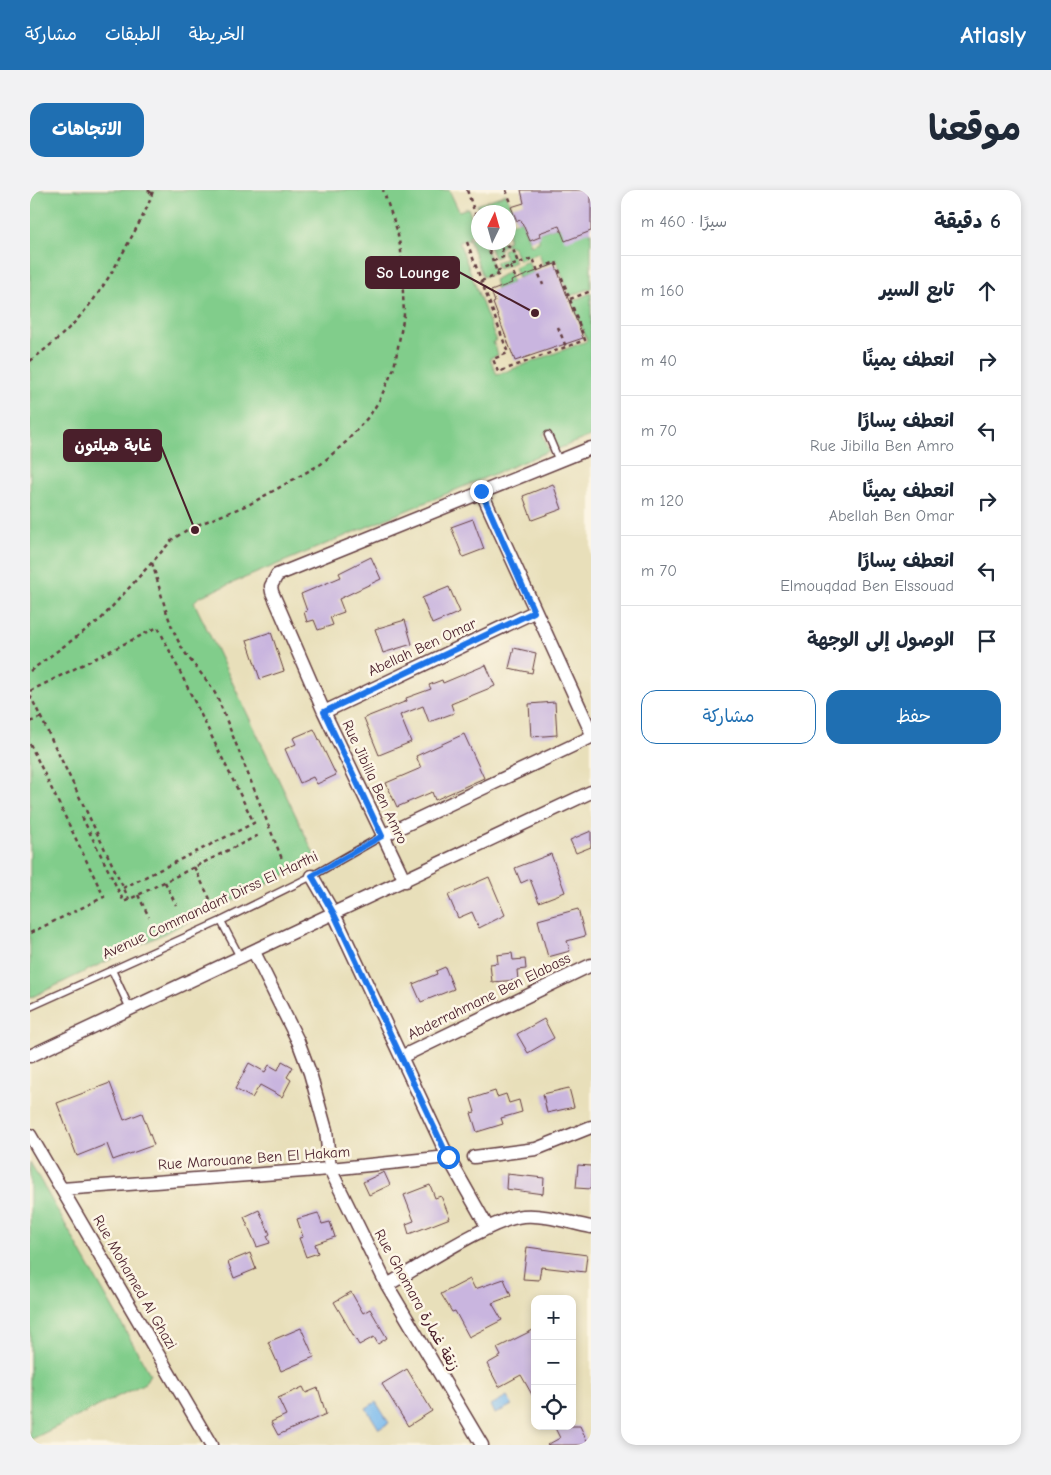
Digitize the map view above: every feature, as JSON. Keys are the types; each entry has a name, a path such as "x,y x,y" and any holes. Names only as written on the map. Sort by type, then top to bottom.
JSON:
{"street":[{"path":"591,448 481,491 534,612 591,732"},
{"name":"Rue Jibilla Ben Amro","path":"405,881 324,712 271,586 277,575 481,491"},
{"name":"Abellah Ben Omar","path":"324,712 534,612"},
{"name":"Avenue Commandant Dirss El Harthi","path":"382,836 591,737"},
{"path":"30,1056 240,959 591,792"},
{"path":"312,876 334,914 448,1157 488,1228"},
{"path":"254,952 298,1041 310,1073 326,1130 330,1169"},
{"name":"Abderrahmane Ben Elabass","path":"401,1057 591,965"},
{"path":"474,1157 536,1149 591,1127"},
{"name":"Rue Mohamed Al Ghazi","path":"30,1135 211,1445"},
{"name":"Rue Marouane Ben El Hakam","path":"62,1189 330,1169 448,1157"},
{"name":"Rue Ghomara زنقة غمارة","path":"330,1169 387,1285 482,1445"},
{"path":"387,1285 488,1228 523,1216 591,1227"}],"lane":[{"path":"548,435 559,461"},
{"name":"Avenue Commandant Dirss El Harthi","path":"30,1007 221,922 312,876 382,836"},
{"path":"221,922 240,959"},
{"path":"112,970 130,1009"}],"path":[{"path":"30,360 65,334 92,303 127,245 153,192 148,190"},
{"path":"30,671 101,619 166,546 181,533 250,504 321,464 359,429 380,399 396,360 404,315 401,251 394,221 383,190"},
{"path":"467,190 472,205"},
{"path":"506,190 512,205"},
{"path":"467,242 508,353 493,359 498,372 585,340 556,262 537,269"},
{"path":"493,261 503,258 502,249 507,246 513,249 518,263"},
{"path":"481,281 498,275 489,250"},
{"path":"497,271 533,258 543,285"},
{"path":"510,266 515,277"},
{"path":"570,299 591,291"},
{"path":"558,328 566,347"},
{"path":"152,563 172,629 183,650 206,678 218,699 282,859"},
{"path":"30,691 158,627 254,823 123,888"},
{"path":"30,695 129,899"},
{"path":"30,722 41,717"},
{"path":"30,744 104,897 30,933"},
{"path":"82,817 124,902 260,836"},
{"path":"194,867 221,922"},
{"path":"165,882 176,905"},
{"path":"138,895 149,917"}],"green space":[{"path":"30,190 449,190 459,211 468,208 471,216 471,235 469,239 459,242 496,340 493,342 498,355 490,358 497,375 587,341 572,301 591,293 591,436 558,449 551,431 543,434 549,451 199,597 194,602 317,860 30,998"},
{"path":"506,194 511,205 477,205"},
{"path":"521,220 531,245 539,242 539,233 556,227 591,231 591,288 570,296 556,260 543,265 539,253 519,260 514,250 516,250 516,222"},
{"path":"473,250 487,250 495,273 483,277"},
{"path":"491,250 499,250 500,256 494,258"},
{"path":"503,250 509,250 515,262 498,269 495,262 505,259"},
{"path":"528,261 533,273 518,278 514,267"},
{"path":"509,271 512,283 497,289 494,280"},
{"path":"30,1162 150,1374 145,1383 30,1440"}],"water":[{"path":"507,1396 512,1405 495,1414 491,1405"},
{"path":"376,1402 389,1423 379,1429 366,1408"}],"building":[{"path":"521,190 591,190 591,231 565,241 559,226 539,233 540,237 530,241 521,220 517,221 516,219 516,205 524,203"},
{"path":"555,264 583,338 515,361 493,303 495,302 491,291"},
{"path":"553,484 562,509 532,520 523,496"},
{"path":"473,519 484,549 463,557 451,527"},
{"path":"371,557 381,579 339,599 344,612 330,617 333,625 318,630 314,620 307,622 304,612 307,611 301,594 341,577 339,573"},
{"path":"449,587 460,612 432,624 422,598"},
{"path":"405,620 412,644 383,653 375,629"},
{"path":"271,632 284,671 260,679 247,640"},
{"path":"514,648 536,653 532,673 509,668"},
{"path":"486,665 495,686 451,704 454,713 429,722 423,706 400,715 411,742 379,755 364,718 407,701 406,698 431,689 429,685 442,680 443,683"},
{"path":"555,702 557,735 531,737 529,704"},
{"path":"314,729 336,775 317,784 313,777 300,783 285,749 296,744 293,738"},
{"path":"464,734 484,778 435,800 432,792 397,807 386,783 421,768 416,756"},
{"path":"591,831 591,847 576,853 570,840"},
{"path":"551,854 565,892 539,902 530,879 521,883 515,868"},
{"path":"489,877 505,915 479,928 472,912 458,918 448,895"},
{"path":"578,909 585,936 567,941 570,951 548,957 538,920"},
{"path":"512,953 513,960 525,959 526,969 517,970 518,980 492,982 490,964 498,963 497,955"},
{"path":"445,967 454,989 421,1002 413,984 437,974 436,971"},
{"path":"544,1019 554,1038 528,1053 517,1034"},
{"path":"282,1061 293,1067 287,1077 291,1080 282,1097 260,1085 252,1098 235,1089 249,1063 265,1072 269,1065 278,1070"},
{"path":"110,1083 124,1120 142,1113 154,1145 113,1160 107,1144 77,1156 57,1103"},
{"path":"569,1088 574,1107 547,1113 543,1094"},
{"path":"495,1091 497,1097 506,1094 509,1103 519,1100 522,1112 501,1118 503,1124 477,1132 471,1113 475,1112 471,1099"},
{"path":"578,1165 591,1166 591,1189 576,1188"},
{"path":"384,1172 390,1185 369,1195 363,1182"},
{"path":"507,1174 544,1178 543,1194 506,1189"},
{"path":"430,1185 435,1198 441,1196 450,1218 409,1234 406,1224 414,1221 404,1195"},
{"path":"259,1210 270,1234 267,1236 270,1243 257,1247 244,1217"},
{"path":"318,1213 322,1224 330,1222 335,1237 315,1244 318,1253 306,1257 299,1238 303,1237 297,1219"},
{"path":"527,1247 587,1255 585,1272 541,1267 539,1280 523,1279"},
{"path":"250,1253 256,1269 234,1278 228,1262"},
{"path":"470,1279 475,1289 504,1279 511,1296 492,1303 502,1320 469,1337 455,1311 452,1312 441,1294"},
{"path":"351,1292 363,1313 370,1309 387,1338 378,1344 374,1337 359,1345 334,1302"},
{"path":"301,1328 314,1357 281,1371 268,1342"},
{"path":"531,1331 531,1393 521,1375 499,1387 487,1364 501,1356 497,1348"},
{"path":"407,1369 432,1411 408,1426 382,1384"},
{"path":"303,1387 306,1393 318,1388 326,1414 278,1435 271,1422 286,1415 278,1398"},
{"path":"576,1426 580,1426 589,1445 547,1445 560,1438 556,1430 576,1430"}],"place":[{"name":"So Lounge","path":"535,313"},
{"name":"غابة هيلتون","path":"195,530"}],"route":[{"path":"448,1157 334,914 312,876 382,836 324,712 534,612 481,491"}]}
